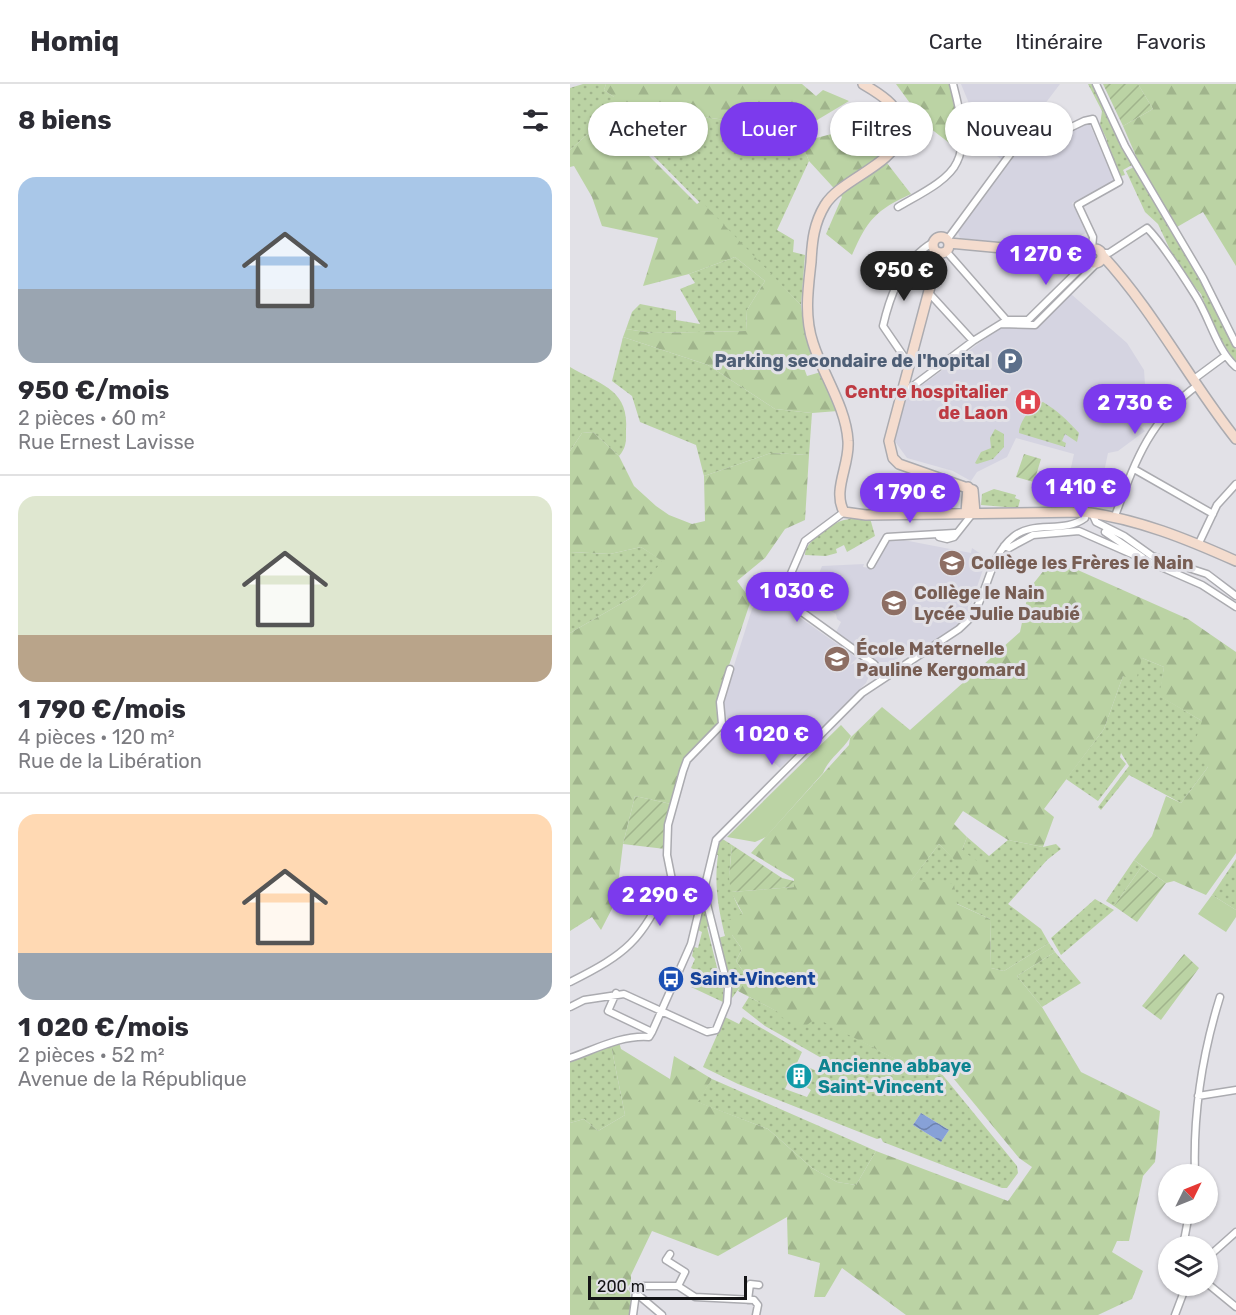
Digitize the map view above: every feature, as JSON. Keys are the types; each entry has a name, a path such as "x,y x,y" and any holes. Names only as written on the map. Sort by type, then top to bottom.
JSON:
{"main road":[{"path":"863,84 883,95 894,106 901,124 900,134 897,144 878,163 837,191 818,218 813,235 807,304 813,343 844,420 848,440 848,459 839,496 844,512 866,515 1087,514 1115,516 1199,543 1236,561"},
{"path":"946,247 940,237 934,242 934,248 1095,256 1115,269 1196,382 1209,405 1236,439"},
{"path":"946,247 929,293 889,441 893,458 899,464 968,488 968,515"}],"street":[{"path":"898,207 944,177 957,162 960,114 954,84"},
{"path":"1096,84 1125,146 1203,278 1236,344"},
{"path":"1009,156 946,247 1008,322 1035,325 1064,296 1095,256 1093,237 1078,205 1119,182 1094,119 1073,126"},
{"path":"902,387 909,389 973,341 1000,324 1028,320 1095,256 1109,253 1147,228 1161,244 1195,295 1226,356 1236,367"},
{"path":"909,364 884,326 887,311 907,264 922,248 934,242"},
{"path":"1058,291 1064,296"},
{"path":"929,293 973,341"},
{"path":"1115,516 1147,437 1196,382 1226,356"},
{"path":"1134,470 1213,514"},
{"path":"1199,543 1213,514 1236,484"},
{"path":"844,512 805,541 787,579 787,594 791,603 874,664 885,676"},
{"path":"651,1034 691,944 716,840 862,693 959,629 972,616 1004,546 1025,530 1076,524 1087,514"},
{"path":"1087,514 1147,561"},
{"path":"1087,514 1096,522 1124,536 1152,556 1207,574 1236,596"},
{"path":"871,565 887,537 936,536 947,539 956,533 968,515"},
{"path":"1004,546 1009,549 1033,535 1079,531 1202,585 1236,607"},
{"path":"672,880 667,855 668,825 687,760 722,724 720,702 730,669"},
{"path":"672,880 705,885"},
{"path":"570,982 603,965 631,945 650,921 668,883 672,880"},
{"path":"570,1007 584,1000 616,993 624,994 707,1032 716,1030 726,1003 728,988 706,900 702,897"},
{"path":"616,993 608,1011 651,1034"},
{"path":"1195,1164 1198,1096 1205,1043 1220,996"},
{"path":"570,1058 621,1039 651,1034"},
{"path":"1198,1096 1236,1090"},
{"path":"1218,1248 1236,1232"},
{"path":"670,1254 666,1260 685,1272 678,1286"},
{"path":"748,1300 750,1284 759,1285"},
{"path":"633,1315 637,1286 678,1286 695,1297 754,1300 758,1305 756,1315"},
{"path":"635,1291 662,1315"},
{"path":"1218,1292 1236,1307"},
{"path":"1176,1315 1183,1296"}],"shaded area":[{"path":"961,84 1060,84 1046,102 968,102"},
{"path":"1088,120 1114,181 1072,203 1086,233 1054,249 960,238 958,232 1015,156 1073,156 1073,128"},
{"name":"Centre hospitalier de Laon","path":"1071,294 1127,343 1144,370 1145,385 1153,395 1155,404 1137,423 1145,431 1118,451 1108,453 1096,510 1062,508 1074,454 1016,438 1007,457 977,472 971,481 953,471 907,458 894,440 902,400 1001,327 1036,328"},
{"name":"Collège le Nain Lycée Julie Daubié","path":"893,538 971,553 972,548 987,558 970,607 961,623 914,654 899,657 891,666 887,662 878,662 836,632 841,622 837,619 836,614 809,599 822,566 864,564 863,567 871,568 888,540"},
{"path":"773,578 785,586 775,600 857,658 850,665 860,660 869,668 870,674 866,683 811,738 808,736 805,739 807,742 780,768 729,722 723,712 723,700 752,609"}],"green space":[{"path":"583,84 606,84 604,90 614,97 614,102 588,102 588,134 570,150 570,88"},
{"path":"606,84 802,84 816,96 823,90 849,101 830,102 830,112 818,119 818,102 720,102 720,119 708,118 708,102 614,102 614,97 604,90"},
{"path":"896,84 949,84 954,102 945,102 945,140 933,130 933,102 909,102"},
{"path":"1088,84 1095,84 1132,165 1123,170 1125,175 1121,176 1108,151 1107,140 1100,125 1102,111"},
{"path":"1103,84 1138,84 1153,109 1123,126"},
{"path":"1138,84 1236,84 1236,266 1203,212 1177,227 1139,163 1123,126 1153,109"},
{"path":"708,118 720,119 720,156 807,156 809,161 777,230 794,240 793,252 805,255 801,305 654,156 708,156"},
{"path":"588,134 588,156 649,156 697,204 701,201 801,305 804,329 812,354 801,360 807,376 821,372 838,411 812,413 775,409 708,365 623,337 626,329 652,333 746,331 747,310 765,281 735,257 689,274 643,286 658,238 602,226 592,197 574,166 570,167 570,150"},
{"path":"830,134 830,156 882,156 911,194 889,205 874,217 852,255 826,234 842,197 807,156 818,156 818,138"},
{"path":"1134,167 1202,280 1236,350 1236,363 1215,330 1201,294 1179,269 1158,224 1145,212 1126,171"},
{"path":"735,257 765,281 747,310 746,331 652,333 626,329 632,312 640,304 676,311 676,320 700,324 680,289 695,283 689,274"},
{"path":"623,337 708,365 775,409 812,413 809,455 771,453 704,476 696,445 640,422 632,396 612,381"},
{"path":"570,367 610,389 623,405 626,416 626,440 619,456 593,432 582,433 570,451"},
{"path":"1043,402 1079,433 1077,442 1065,434 1062,441 1066,443 1065,447 1019,433 1027,414"},
{"path":"995,429 1004,434 1004,447 993,459 975,463 981,452 991,448 990,438"},
{"path":"593,432 619,456 634,486 669,515 692,524 705,521 704,476 771,453 809,455 805,520 785,529 765,558 737,581 751,600 716,704 718,724 685,759 671,804 635,796 623,844 616,901 601,930 592,917 570,931 570,633 636,595 662,561 641,547 610,554 570,552 570,451 582,433"},
{"path":"1024,454 1041,459 1034,482 1016,477"},
{"path":"994,489 1016,495 1015,498 1020,500 1018,508 981,505 982,494"},
{"path":"870,518 875,536 847,552 844,545 836,549 837,553 826,556 805,555 809,544 833,525 847,519"},
{"path":"641,547 663,561 636,595 570,633 570,552 610,554"},
{"path":"1053,559 1188,619 1236,652 1236,853 1206,895 1174,881 1166,883 1134,860 1152,836 1166,796 1181,803 1208,767 1193,747 1202,721 1159,696 1164,667 1142,658 1136,680 1123,676 1104,729 1044,809 1054,817 1043,847 1008,840 963,811 954,824 967,837 962,850 985,867 974,880 939,844 911,881 954,884 957,904 990,919 991,968 1004,971 1049,943 1055,952 1017,976 1042,1007 1081,1072 1160,1111 1155,1162 1143,1176 1129,1241 1117,1241 1112,1252 1143,1271 1132,1299 1098,1315 906,1315 842,1268 825,1297 814,1297 820,1263 788,1254 787,1217 718,1256 652,1231 631,1275 631,1283 626,1288 630,1292 632,1315 570,1315 570,1123 584,1119 598,1131 625,1115 611,1045 619,1042 621,1049 670,1079 674,1056 712,1079 698,1102 768,1129 812,1168 837,1182 856,1185 876,1151 1008,1201 1032,1167 1019,1158 949,1073 922,1073 816,1018 802,1029 780,1016 778,1012 738,991 745,974 736,961 742,949 732,935 728,920 743,914 731,892 794,887 794,879 751,853 849,745 850,738 882,707 910,730 1020,632 1029,589"},
{"path":"1142,658 1164,667 1160,696 1202,721 1208,767 1181,803 1129,775 1101,810 1098,807 1129,766 1121,753 1120,757 1126,764 1098,801 1066,779 1104,729 1123,676"},
{"path":"841,725 851,736 848,741 766,837 755,842 727,837"},
{"path":"635,796 671,804 665,825 665,849 623,844"},
{"path":"967,837 989,856 1008,840 1043,847 1056,844 1061,849 1047,860 1008,904 1041,929 1049,943 1004,971 991,968 990,919 910,882 939,844 975,879 962,850"},
{"path":"721,838 732,845 731,889 743,914 732,935 742,949 736,961 745,974 745,980 732,998 718,938 725,936 717,896 718,855 714,854"},
{"path":"732,845 782,878 794,881 794,887 731,892 729,878"},
{"path":"1236,859 1236,910 1212,895"},
{"path":"1134,860 1142,866 1114,906 1106,901"},
{"path":"1142,866 1166,883 1137,922 1114,906"},
{"path":"1212,895 1236,910 1236,917 1226,932 1198,914"},
{"path":"1095,899 1114,910 1061,955 1051,938"},
{"path":"705,911 711,925 707,927 720,980 724,979 723,1002 691,987 698,971 691,968 695,959 692,956 694,947 698,948 702,932 698,930 702,912"},
{"path":"1055,952 1081,983 1042,1007 1017,976"},
{"path":"1184,954 1199,968 1161,1020 1142,1006"},
{"path":"749,997 779,1012 816,1017 922,1073 941,1073 1017,1166 1018,1173 1007,1188 1002,1188 883,1142 881,1138 877,1139 738,1084 703,1067 725,1017 739,1024 743,1017 802,1052 785,1089 807,1097 811,1090 802,1084 810,1068 819,1072 825,1060 765,1026 742,1008","holes":["921,1113 949,1130 941,1142 913,1125"]},
{"path":"611,1045 625,1115 598,1131 584,1119 570,1123 570,1060"},
{"path":"712,1079 876,1151 856,1185 837,1182 812,1168 768,1129 697,1102"}],"water":[{"path":"921,1113 949,1130 941,1142 913,1125"}],"place":[{"name":"Parking secondaire de l'hopital","path":"1010,361"},
{"name":"Centre hospitalier de Laon","path":"1028,402"},
{"name":"Collège les Frères le Nain","path":"952,563"},
{"name":"Collège le Nain Lycée Julie Daubié","path":"894,603"},
{"name":"École Maternelle Pauline Kergomard","path":"837,659"},
{"name":"Saint-Vincent","path":"671,979"},
{"name":"Ancienne abbaye Saint-Vincent","path":"799,1076"}]}
